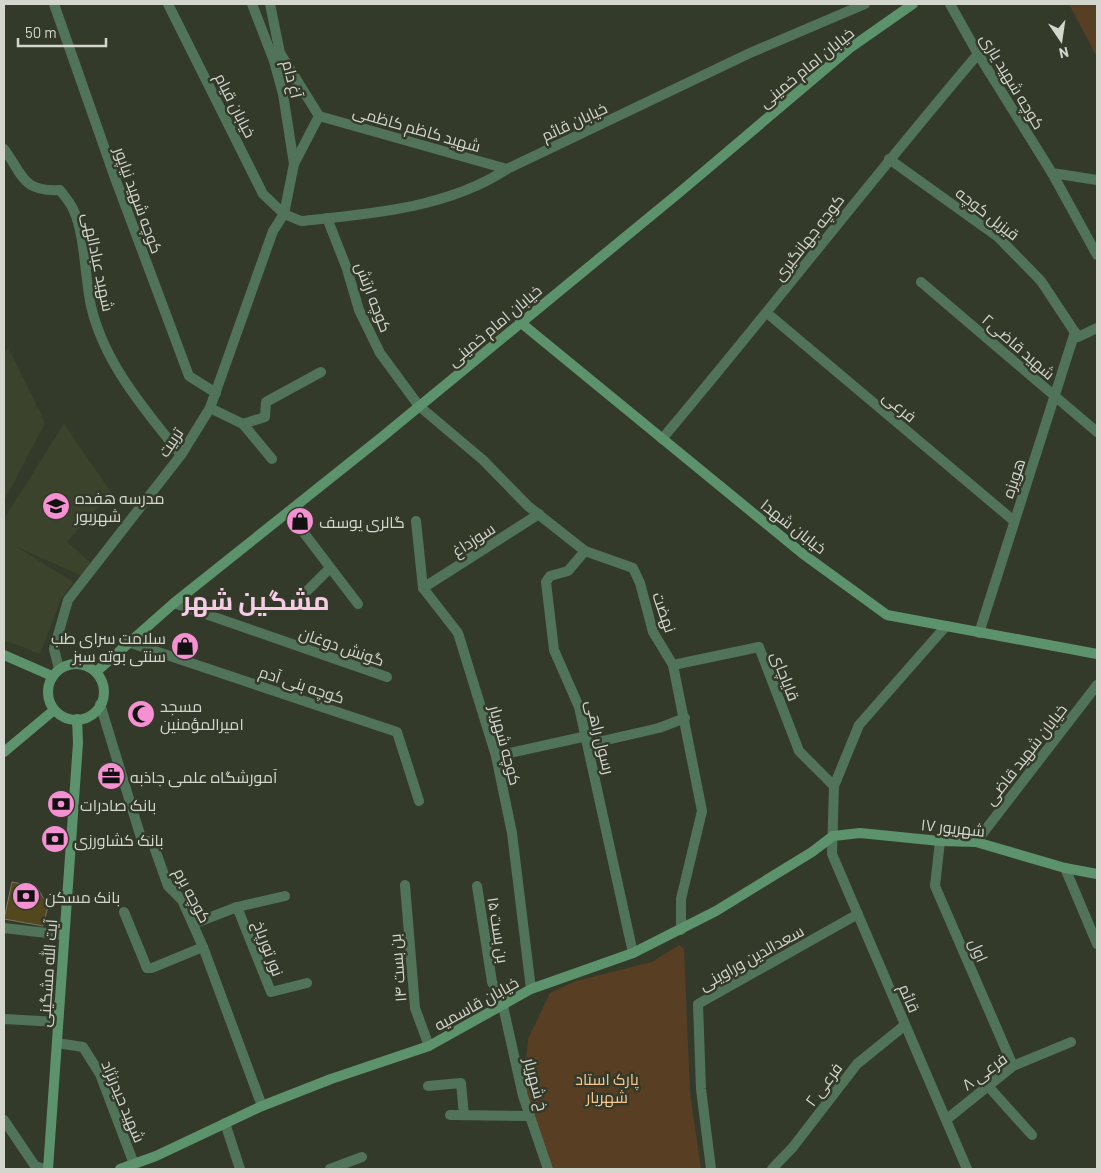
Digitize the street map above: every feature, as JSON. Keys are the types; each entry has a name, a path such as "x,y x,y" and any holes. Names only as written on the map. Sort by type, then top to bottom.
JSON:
{"street":[{"name":"کوچه شهید نیاپور","path":"54,4 115,178 189,376 216,393"},
{"name":"خیابان قیام","path":"168,4 263,194 284,214"},
{"name":"آغ دام","path":"252,4 274,60 283,94 294,164"},
{"path":"270,4 280,53 319,116 294,164"},
{"name":"خیابان قائم","path":"284,214 301,221 439,200 489,181 507,169 750,53 864,4"},
{"name":"خیابان امام خمینی","path":"96,672 174,603 419,406 680,192 850,48 913,4"},
{"name":"کوچه شهید یاری","path":"950,4 978,54 1052,173 1097,255"},
{"name":"کوچه جهانگیری","path":"662,439 767,313 889,159 978,54"},
{"name":"شهید کاظم کاظمی","path":"319,116 507,169"},
{"name":"شهید عبادالهی","path":"4,149 23,180 45,191 60,190 74,209 82,244 91,307 104,344 135,398 181,455"},
{"name":"قیزیل کوچه","path":"889,159 998,237 1041,282 1075,332"},
{"name":"تربیت","path":"56,672 54,649 68,600 181,455 210,408 273,231 284,214 294,164"},
{"path":"1052,173 1097,180"},
{"name":"کوچه ارتش","path":"327,218 347,269 359,310 380,353 419,406"},
{"name":"شهید قاضی۲","path":"921,282 1097,432"},
{"name":"فرعی","path":"767,313 1014,522"},
{"name":"خیابان شهدا","path":"520,322 803,554 887,615 1097,654"},
{"path":"1075,332 1078,337 1097,328"},
{"name":"هویزه","path":"979,633 1056,397 1075,332"},
{"path":"243,424 265,417 266,402 321,372"},
{"name":"نهضت","path":"419,406 483,460 539,514 585,551 633,568 640,583 653,632 674,664 702,810 681,899 681,930"},
{"path":"210,408 243,424 272,459"},
{"path":"288,512 358,604"},
{"name":"سوزداغ","path":"423,588 539,514"},
{"path":"416,522 423,588"},
{"name":"رسول راهی","path":"585,551 568,571 550,576 546,582 554,650 580,707 633,954"},
{"path":"298,600 330,568"},
{"name":"کوچه شهریار","path":"423,588 458,633 496,756 512,833 531,989"},
{"name":"گونش دوغان","path":"174,603 387,677"},
{"path":"834,786 859,725 946,626"},
{"name":"کوچه بنی آدم","path":"128,642 397,732 419,801"},
{"name":"قایاچای","path":"674,664 759,647 800,751 834,786"},
{"path":"4,655 56,672"},
{"path":"70,664 78,664 88,666 96,672 103,689 100,704 94,714 77,719 60,715 54,710 47,692 56,672 70,664"},
{"name":"خیابان شهید قاضی","path":"976,842 1097,685"},
{"name":"کوچه برم","path":"100,704 142,841 152,841 168,886 182,900 203,947 262,1106"},
{"path":"4,752 54,710"},
{"path":"496,756 659,728 685,718"},
{"name":"آیت الله مشگینی","path":"48,1169 78,743 77,719"},
{"name":"قائم","path":"834,786 832,854 967,1169"},
{"name":"۱۷ شهریور","path":"833,836 860,833 940,841 976,842 1066,868 1097,874"},
{"name":"خیابان قاسمیه","path":"120,1169 156,1156 262,1106 331,1079 428,1046 531,989 633,954 681,930 812,852 833,836"},
{"name":"اول","path":"940,841 935,886 1013,1066"},
{"path":"1066,868 1097,944"},
{"name":"بن بست ۱۴","path":"405,885 416,1008 428,1046"},
{"name":"بن بست ۱۵","path":"477,886 492,982 503,1006"},
{"path":"192,924 237,908 285,896"},
{"name":"نور تورپاخ","path":"237,908 271,992 306,983"},
{"path":"124,912 147,968 152,968 203,947"},
{"name":"سعدالدین وراوینی","path":"711,1169 701,1089 698,1004 858,914"},
{"path":"4,928 64,935"},
{"name":"خ شهریار","path":"503,1006 530,1116 548,1169"},
{"path":"4,1018 58,1022"},
{"name":"فرعی ۲","path":"772,1169 793,1147 857,1064 905,1026"},
{"name":"شهید حیدرنژاد","path":"57,1042 82,1048 95,1067 134,1164"},
{"name":"فرعی ۸","path":"947,1120 987,1085 1013,1066 1070,1042"},
{"path":"428,1086 461,1084 464,1115"},
{"path":"987,1085 1032,1135"},
{"path":"450,1115 530,1116"},
{"path":"4,1120 35,1166 44,1169"},
{"path":"225,1123 240,1169"},
{"path":"330,1169 362,1157"}],"shaded area":[{"path":"8,347 45,423 4,501 4,353"},
{"name":"مدرسه هفده شهریور","path":"64,424 111,492 67,542 91,563 82,576 17,547 73,582 61,599 40,654 4,640 4,519"}],"green space":[{"path":"1069,4 1097,4 1097,57"},
{"name":"پارک استاد شهریار","path":"679,945 684,949 690,1093 701,1169 548,1169 523,1096 528,1039 550,993 576,981 652,962"}],"building":[{"name":"بانک مسکن","path":"12,882 37,887 48,906 43,926 4,919"}],"place":[{"name":"مدرسه هفده شهریور","path":"56,506"},
{"name":"گالری یوسف","path":"300,521"},
{"name":"سلامت سرای طب سنتی بوته سبز","path":"185,646"},
{"name":"مسجد امیرالمؤمنین","path":"141,714"},
{"name":"آمورشگاه علمی جاذبه","path":"111,776"},
{"name":"بانک صادرات","path":"61,804"},
{"name":"بانک کشاورزی","path":"55,839"},
{"name":"بانک مسکن","path":"26,896"}],"district":[{"name":"مشگین شهر","path":"256,599"}]}
